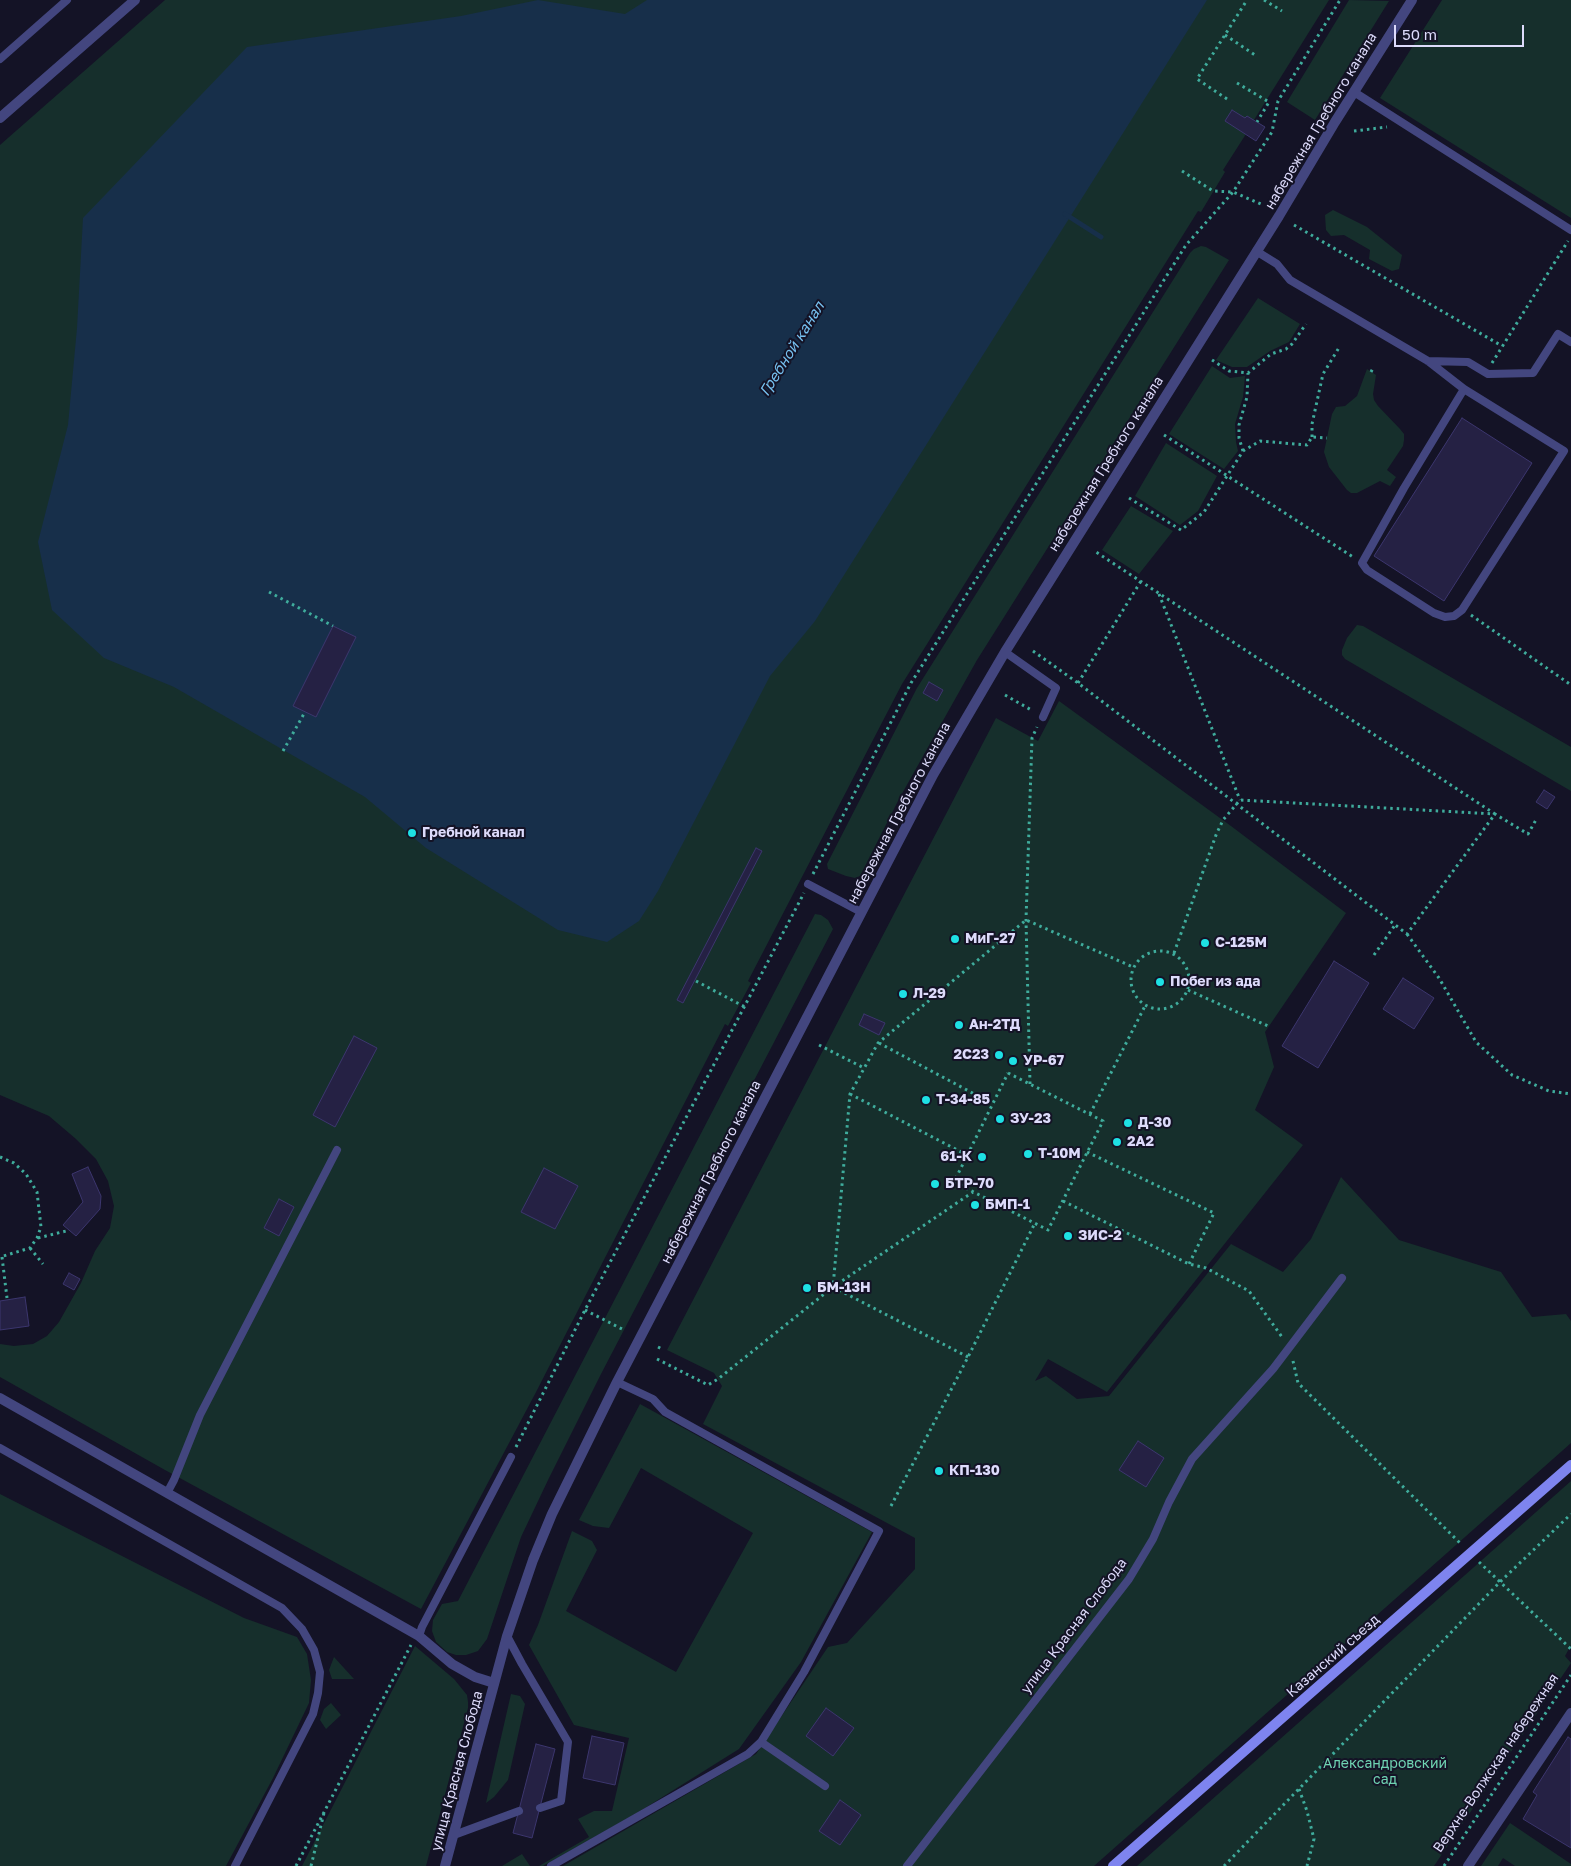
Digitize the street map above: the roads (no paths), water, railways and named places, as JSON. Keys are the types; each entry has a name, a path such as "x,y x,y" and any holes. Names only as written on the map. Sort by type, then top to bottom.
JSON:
{"main road":[{"name":"Казанский съезд","path":"1113,1866 1571,1465"}],"street":[{"path":"0,118 135,0"},
{"name":"набережная Гребного канала","path":"494,1683 507,1636 533,1560 552,1514 617,1382 933,775 1005,652 1412,0"},
{"path":"0,1398 419,1636 452,1664 475,1677 494,1683"},
{"name":"улица Красная Слобода","path":"445,1866 494,1683"},
{"path":"1468,1866 1571,1713"}],"lane":[{"path":"0,59 67,0"},
{"path":"1354,92 1571,230"},
{"path":"1256,251 1277,264 1290,280 1428,361 1464,389 1564,451 1462,610 1454,616 1445,617 1434,613 1367,570 1362,563 1404,488 1464,389"},
{"path":"1428,361 1468,362 1488,374 1534,373 1558,334 1571,342"},
{"path":"1005,652 1056,688 1043,717"},
{"path":"808,884 861,912"},
{"path":"167,1493 200,1415 337,1150"},
{"name":"улица Красная Слобода","path":"907,1866 1129,1580 1153,1539 1169,1502 1192,1459 1273,1369 1342,1278"},
{"path":"551,1866 748,1754 760,1742 804,1672 879,1531 666,1412 653,1399 617,1382"},
{"path":"0,1448 282,1608 302,1629 314,1650 320,1672 313,1714 235,1866"},
{"path":"419,1636 511,1457"},
{"path":"507,1636 568,1742 561,1801 540,1808"},
{"path":"760,1742 825,1786"},
{"path":"454,1835 519,1811"}],"water":[{"name":"Гребной канал","path":"538,0 625,14 647,0 1207,0 815,621 770,676 658,891 639,921 607,942 558,930 426,848 365,797 174,687 104,658 52,610 38,542 68,425 77,328 83,218 247,47 461,16"}],"waterway":[{"path":"1065,214 1101,237"}],"place":[{"name":"Гребной канал","path":"412,833"},
{"name":"МиГ-27","path":"955,939"},
{"name":"С-125М","path":"1205,943"},
{"name":"Побег из ада","path":"1160,982"},
{"name":"Л-29","path":"903,994"},
{"name":"Ан-2ТД","path":"959,1025"},
{"name":"2С23","path":"999,1055"},
{"name":"УР-67","path":"1013,1061"},
{"name":"T-34-85","path":"926,1100"},
{"name":"ЗУ-23","path":"1000,1119"},
{"name":"Д-30","path":"1128,1123"},
{"name":"2А2","path":"1117,1142"},
{"name":"Т-10М","path":"1028,1154"},
{"name":"61-К","path":"982,1157"},
{"name":"БТР-70","path":"935,1184"},
{"name":"БМП-1","path":"975,1205"},
{"name":"ЗИС-2","path":"1068,1236"},
{"name":"БМ-13Н","path":"807,1288"},
{"name":"КП-130","path":"939,1471"}],"park label":[{"name":"Александровский сад","path":"1385,1772"}]}
